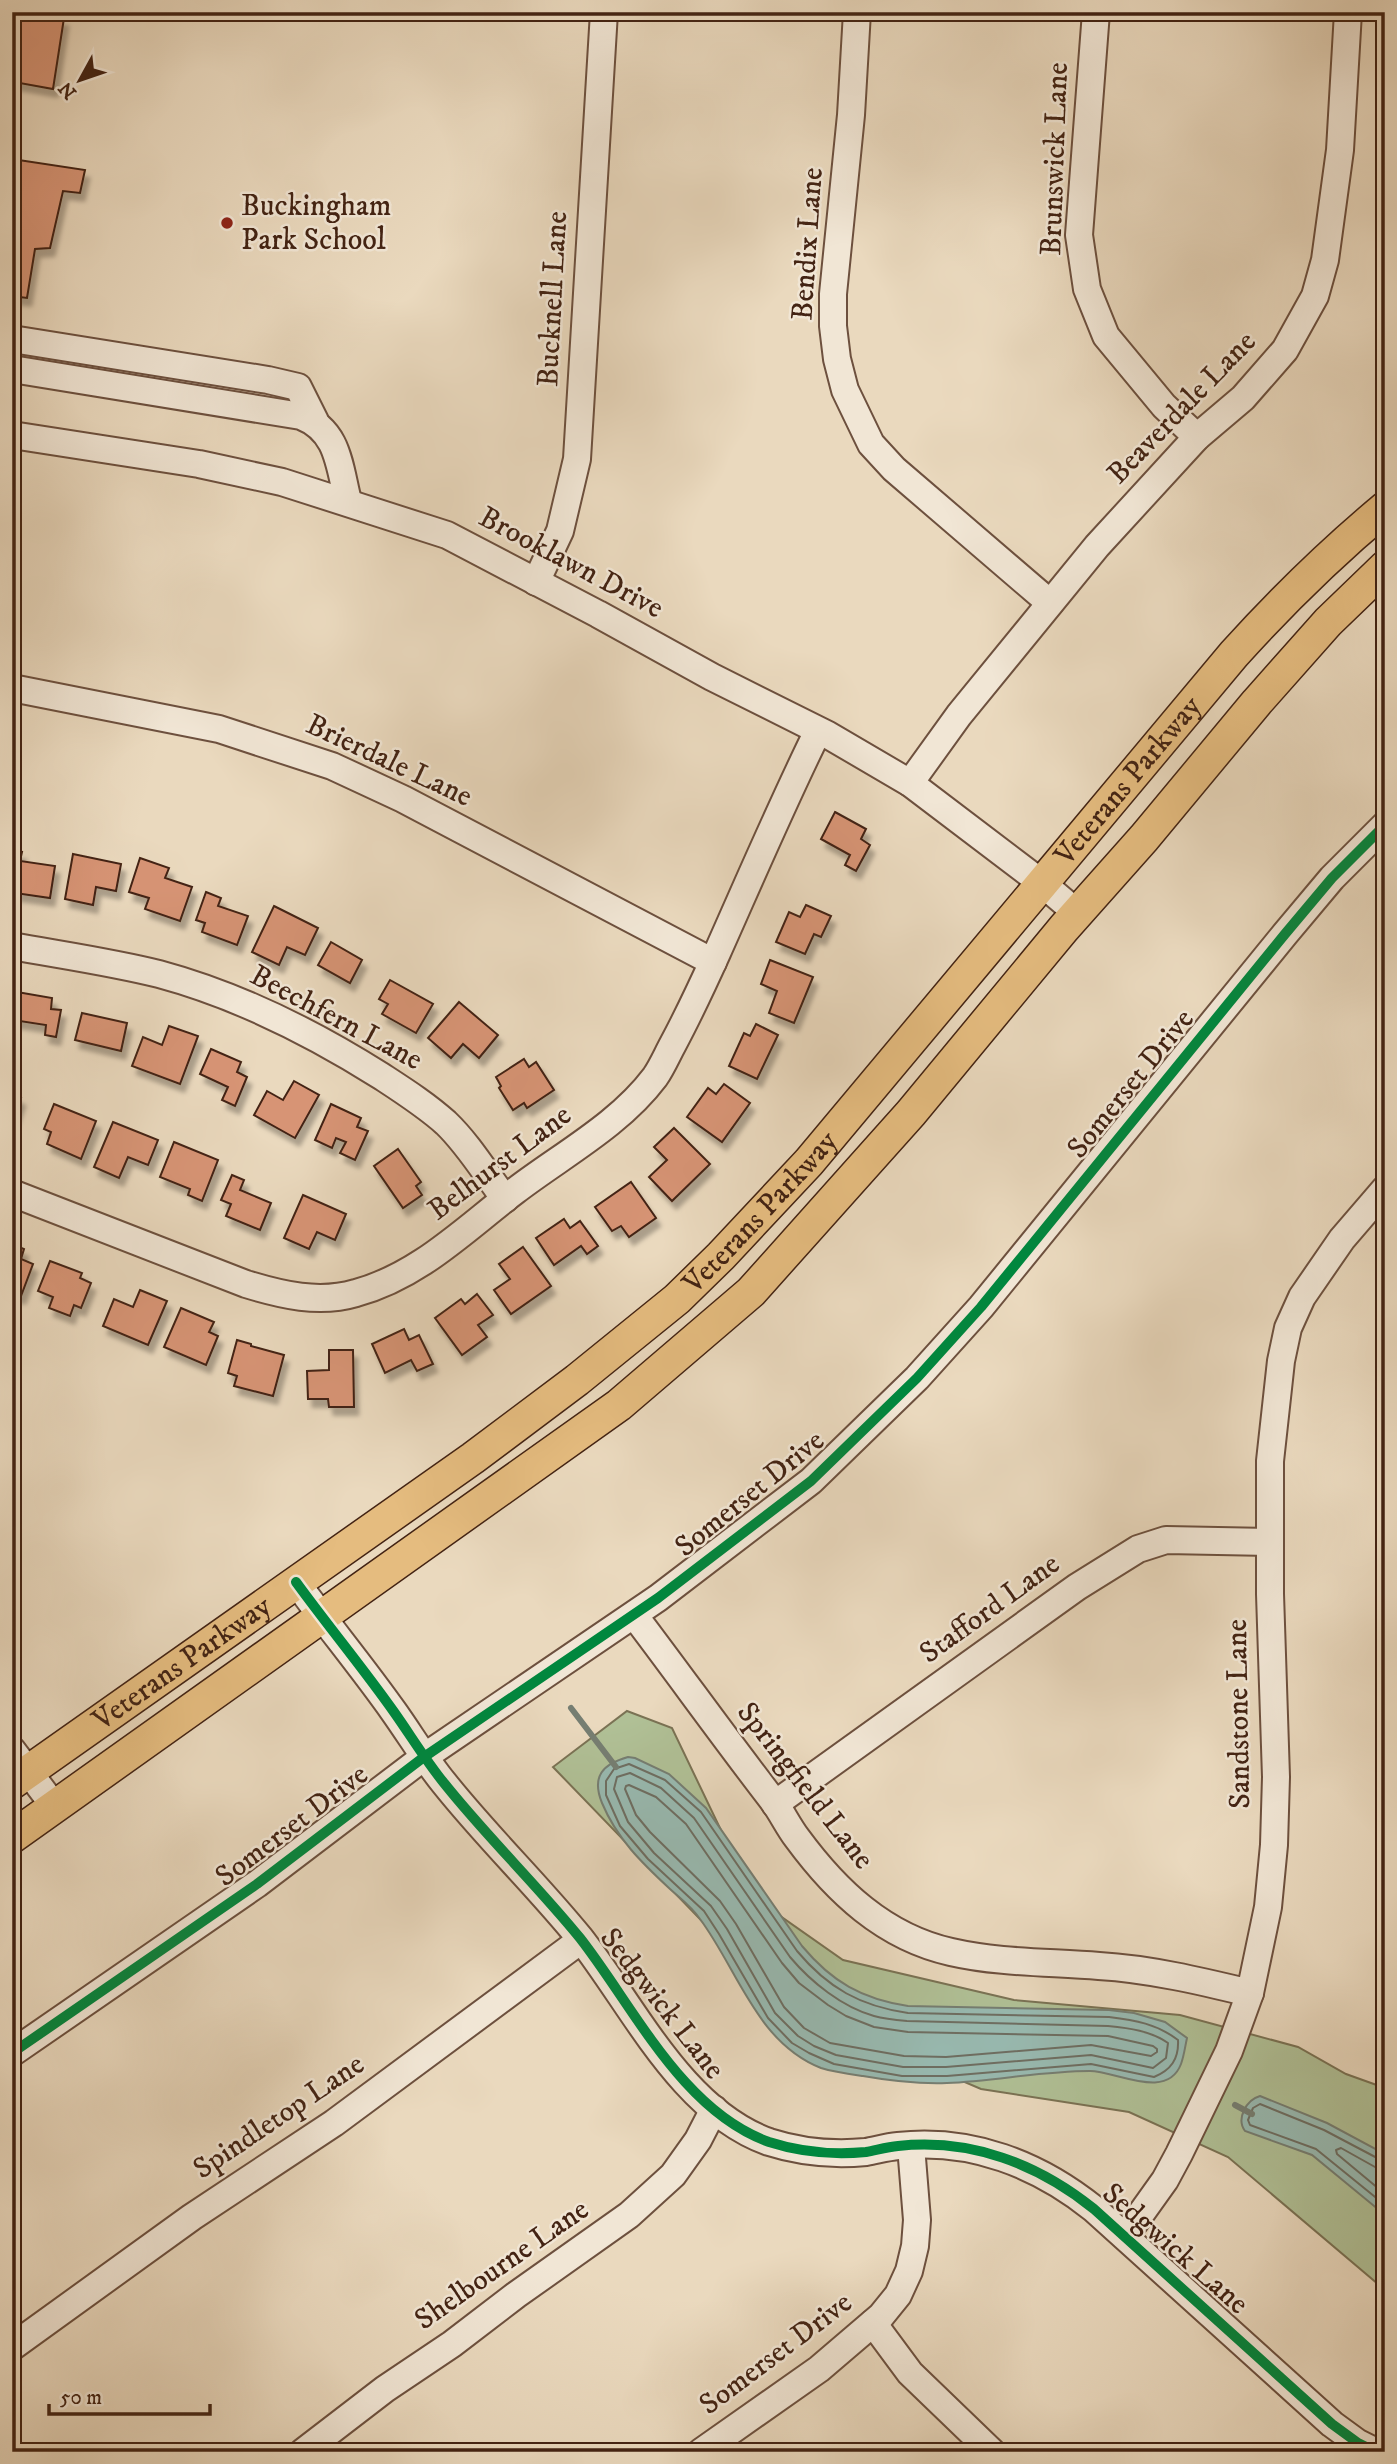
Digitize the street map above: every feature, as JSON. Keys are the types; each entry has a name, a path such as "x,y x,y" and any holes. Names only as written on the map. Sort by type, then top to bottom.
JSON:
{"main road":[{"name":"Veterans Parkway","path":"18,1768 296,1582 525,1420 677,1299 809,1162 1225,664 1269,615 1385,508"},
{"name":"Veterans Parkway","path":"12,1837 620,1405 751,1292 911,1113 1257,702 1328,622 1385,567"}],"street":[{"name":"Bucknell Lane","path":"536,582 560,531 578,458 604,12"},
{"name":"Bendix Lane","path":"857,12 851,115 833,294 837,359 845,390 872,444 894,469 1050,603"},
{"name":"Brunswick Lane","path":"1096,12 1079,235 1087,289 1106,336 1164,406 1197,438"},
{"name":"Beaverdale Lane","path":"910,783 960,715 1123,517 1197,438 1243,398 1285,350 1315,296 1325,260 1340,150 1348,12"},
{"path":"12,339 298,387 316,422"},
{"path":"12,369 301,416 316,422 326,431 335,448 348,502"},
{"name":"Brooklawn Drive","path":"12,435 230,470 282,482 447,535 818,731 910,783 1077,913"},
{"name":"Brierdale Lane","path":"12,688 219,729 332,766 403,799 713,962"},
{"name":"Belhurst Lane","path":"12,1193 246,1284 282,1295 318,1298 355,1294 390,1281 458,1238 505,1199 600,1129 636,1098 656,1076 691,1010 750,875 818,731"},
{"name":"Somerset Drive","path":"12,2053 257,1884 424,1757 634,1615 811,1481 917,1378 1000,1284 1332,878 1385,825"},
{"name":"Beechfern Lane","path":"12,946 158,974 225,997 317,1038 369,1068 433,1111 473,1155 505,1199"},
{"name":"Sandstone Lane","path":"1125,2236 1165,2180 1179,2154 1229,2051 1250,1993 1267,1917 1275,1845 1276,1777 1270,1594 1270,1461 1274,1408 1288,1328 1302,1297 1342,1239 1385,1189"},
{"name":"Stafford Lane","path":"775,1804 1077,1587 1138,1549 1166,1540 1270,1542"},
{"name":"Sedgwick Lane","path":"296,1582 394,1711 424,1757 483,1830 581,1940 664,2057 714,2109 768,2141 800,2149 831,2153 911,2146 969,2148 1036,2170 1067,2187 1125,2236 1332,2424 1376,2452"},
{"name":"Springfield Lane","path":"634,1615 775,1804 795,1835 837,1887 861,1909 889,1927 917,1941 978,1958 1130,1969 1179,1976 1250,1993"},
{"path":"18,1768 55,1807"},
{"name":"Spindletop Lane","path":"12,2347 192,2217 334,2123 581,1940"},
{"name":"Shelbourne Lane","path":"303,2452 385,2389 629,2216 673,2175 698,2140 714,2109"},
{"name":"Somerset Drive","path":"701,2452 819,2369 873,2323 898,2295 909,2271 915,2246 917,2220 911,2146"},
{"path":"873,2323 910,2373 992,2452"}],"green space":[{"path":"627,1711 672,1728 753,1897 843,1960 1014,2000 1180,2015 1298,2047 1346,2074 1385,2088 1385,2290 1228,2157 1129,2112 981,2089 782,2004 553,1767"}],"water":[{"path":"628,1757 669,1774 706,1808 802,1946 825,1970 849,1987 876,1999 908,2006 1109,2010 1134,2013 1165,2022 1187,2038 1181,2064 1174,2075 1165,2081 1153,2082 1090,2071 926,2083 836,2072 799,2057 780,2041 765,2023 697,1915 640,1860 608,1816 599,1794 599,1778 612,1763"},
{"path":"1260,2096 1327,2123 1385,2154 1385,2215 1312,2155 1245,2131 1242,2126 1244,2110 1250,2101"}],"building":[{"path":"12,12 64,18 53,89 14,82 16,62 12,61"},
{"path":"12,159 85,170 80,193 63,191 50,248 35,249 27,298 12,296"},
{"path":"835,812 866,829 861,839 870,845 856,871 845,865 850,855 821,839"},
{"path":"12,851 22,852 20,861 55,866 50,898 15,893 17,880 12,880"},
{"path":"73,854 121,864 116,891 96,887 93,905 65,899"},
{"path":"140,858 169,868 165,878 192,887 180,921 145,909 149,898 129,892"},
{"path":"206,892 221,898 218,906 248,916 237,945 202,932 205,923 196,920"},
{"path":"806,905 831,916 821,937 814,934 805,954 776,942 789,912 800,917"},
{"path":"274,906 318,928 305,955 287,947 279,965 252,952"},
{"path":"331,942 362,960 350,983 318,965"},
{"path":"770,960 813,977 794,1023 769,1013 777,991 761,984"},
{"path":"390,980 433,1004 416,1033 382,1014 388,1004 379,999"},
{"path":"17,992 52,998 51,1009 61,1010 56,1037 45,1035 46,1025 13,1020"},
{"path":"459,1002 498,1035 479,1058 463,1044 451,1058 428,1038"},
{"path":"82,1013 127,1023 121,1051 75,1040"},
{"path":"756,1024 778,1035 757,1079 729,1066 744,1033 750,1036"},
{"path":"169,1026 198,1036 180,1084 132,1066 143,1037 162,1045"},
{"path":"211,1049 241,1062 237,1072 247,1077 235,1106 222,1100 228,1087 200,1074"},
{"path":"524,1059 529,1067 536,1062 554,1090 527,1108 524,1103 513,1110 499,1088 501,1086 496,1077"},
{"path":"294,1081 319,1095 295,1138 254,1115 267,1091 283,1100"},
{"path":"724,1084 750,1103 722,1142 687,1117 708,1088 716,1094"},
{"path":"12,1094 21,1098 12,1122"},
{"path":"54,1104 96,1121 81,1159 47,1144 51,1132 44,1129"},
{"path":"331,1104 361,1118 357,1127 368,1131 355,1160 340,1153 346,1142 336,1138 332,1148 315,1140"},
{"path":"113,1122 158,1140 148,1165 128,1157 119,1178 94,1167"},
{"path":"674,1128 710,1164 672,1201 649,1177 667,1160 654,1147"},
{"path":"174,1142 218,1160 202,1201 188,1195 190,1189 160,1177"},
{"path":"398,1149 421,1182 416,1186 422,1195 403,1208 374,1166"},
{"path":"232,1175 244,1180 240,1190 271,1203 260,1230 226,1216 231,1204 221,1200"},
{"path":"631,1182 656,1218 629,1237 621,1226 612,1231 595,1207"},
{"path":"303,1195 346,1214 335,1240 317,1232 309,1249 284,1238"},
{"path":"564,1219 570,1228 580,1221 598,1246 587,1254 581,1246 554,1265 536,1238"},
{"path":"12,1244 24,1249 21,1259 33,1264 21,1296 12,1293"},
{"path":"523,1247 551,1286 511,1314 494,1290 510,1279 499,1264"},
{"path":"50,1261 82,1273 80,1278 91,1283 81,1308 74,1305 70,1316 49,1308 53,1297 38,1291"},
{"path":"140,1290 167,1301 148,1345 103,1326 114,1299 133,1307"},
{"path":"477,1294 493,1315 478,1325 487,1337 462,1355 435,1318 461,1299 465,1304"},
{"path":"181,1308 214,1322 209,1332 218,1336 206,1365 164,1347"},
{"path":"404,1329 409,1340 419,1335 433,1364 417,1371 411,1360 385,1373 372,1344"},
{"path":"237,1340 284,1355 273,1396 234,1386 237,1376 228,1373"},
{"path":"329,1350 353,1350 354,1407 329,1407 328,1399 308,1399 307,1371 329,1370"}],"waterway":[{"path":"571,1708 616,1767"},
{"path":"1235,2105 1252,2114"}],"cycle path":[{"path":"12,2053 257,1884 424,1757 658,1598 811,1481 917,1378 981,1307 1285,934 1332,878 1385,825"},
{"path":"296,1582 444,1783 580,1938 662,2054 710,2107 738,2127 769,2142 793,2148 842,2153 898,2146 952,2146 1027,2167 1094,2209 1332,2424 1376,2452"}],"place":[{"name":"Buckingham Park School","path":"227,223"}]}
